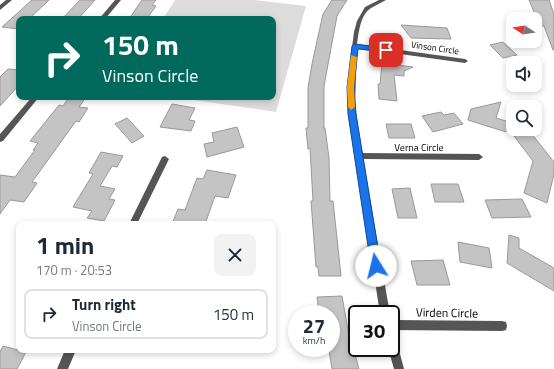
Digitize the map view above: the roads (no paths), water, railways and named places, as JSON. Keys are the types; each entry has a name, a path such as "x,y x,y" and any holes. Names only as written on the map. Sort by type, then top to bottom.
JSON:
{"street":[{"path":"0,8 9,0"},
{"path":"105,16 118,0"},
{"path":"383,0 371,5 362,13 359,21 351,75 351,100 384,305"},
{"name":"Vinson Circle","path":"355,46 465,61"},
{"path":"0,139 33,100"},
{"name":"Verna Circle","path":"359,156 479,157"},
{"path":"134,221 164,159"},
{"name":"Virden Circle","path":"400,325 502,326"},
{"path":"62,369 70,353"},
{"path":"396,357 399,369"}]}
